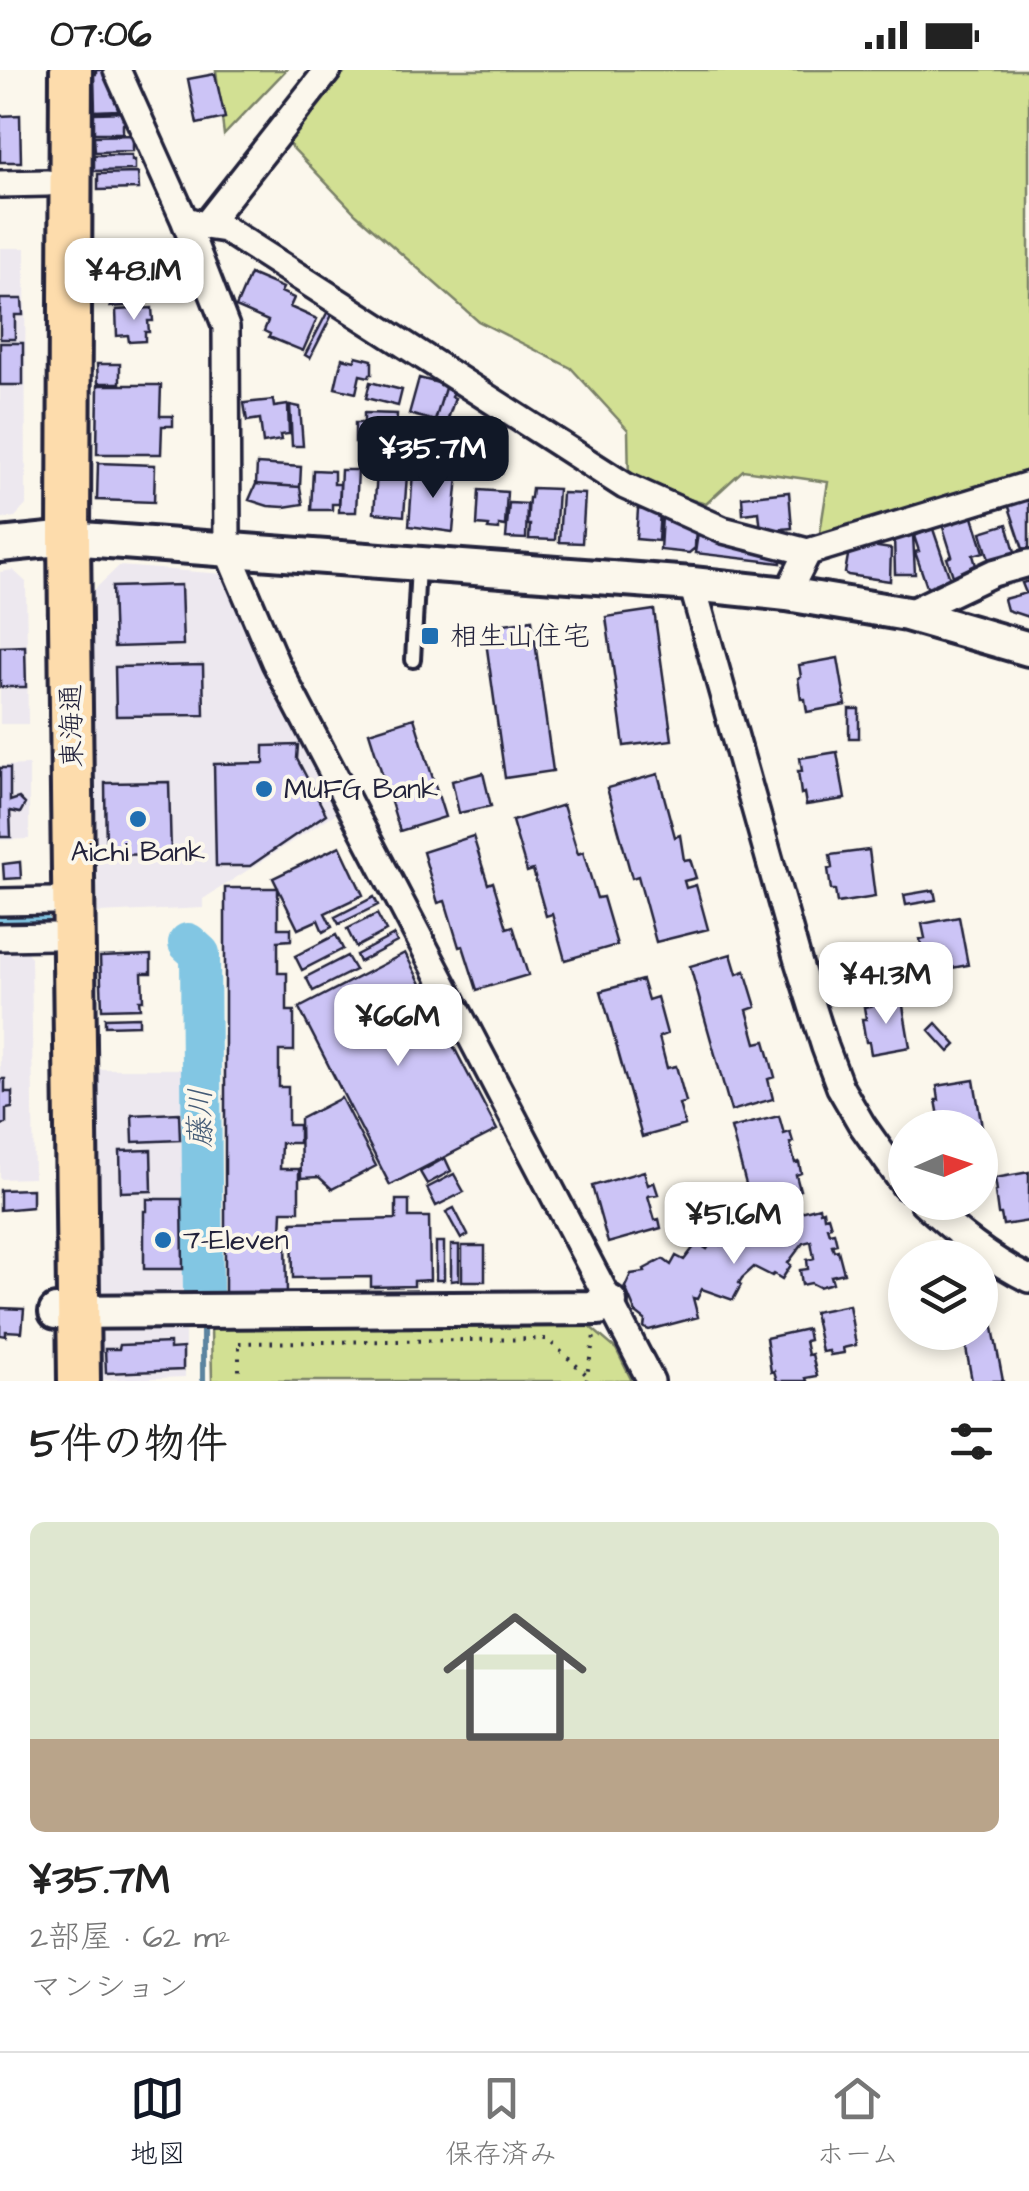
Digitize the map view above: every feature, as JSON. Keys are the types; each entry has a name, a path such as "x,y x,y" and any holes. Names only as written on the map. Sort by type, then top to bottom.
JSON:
{"main road":[{"name":"東海通","path":"46,70 60,538 66,1312 57,1381"},
{"name":"東海通","path":"71,70 52,918 66,1312 79,1381"}],"street":[{"path":"118,70 195,223 226,327 227,550 275,662 604,1305 651,1381"},
{"path":"195,223 328,70"},
{"path":"0,184 48,184"},
{"path":"195,223 225,229 625,486 723,530 808,552 1029,485"},
{"path":"0,545 60,538 692,584 787,594 907,614 1029,649"},
{"path":"787,594 808,552"},
{"path":"907,614 993,573 1029,563"},
{"path":"692,584 824,1047 840,1088 888,1162"},
{"path":"0,902 52,918"},
{"path":"0,937 52,918"},
{"path":"942,1220 1002,1266 1029,1280"},
{"path":"66,1312 604,1305"}],"lane":[{"path":"413,660 418,564"}],"path":[{"path":"586,1378 604,1305"},
{"path":"238,1381 239,1342 548,1339 586,1378"}],"shaded area":[{"path":"0,248 25,248 26,505 15,517 0,519"},
{"path":"119,566 224,574 344,808 203,899 203,908 98,913 92,592"},
{"path":"13,570 26,582 28,724 0,724 0,572"},
{"path":"29,765 29,839 0,840 0,766"},
{"path":"23,948 31,957 34,1178 0,1179 0,949"},
{"path":"98,1069 183,1069 186,1298 110,1301 101,1292"},
{"path":"185,1323 185,1377 102,1380 102,1332 107,1325"}],"green space":[{"path":"216,70 286,70 224,135"},
{"path":"348,70 1029,70 1029,470 819,539 828,482 743,470 706,504 629,482 628,430 571,368 478,321 356,214 289,144 317,95"},
{"path":"582,1320 616,1349 632,1381 212,1381 211,1326"}],"building":[{"path":"96,70 107,70 118,92 118,110 95,111"},
{"path":"215,74 225,118 197,124 188,79"},
{"path":"128,112 123,133 94,133 94,113"},
{"path":"20,115 21,162 0,162 0,116"},
{"path":"133,135 133,151 95,152 94,136"},
{"path":"94,155 132,155 135,170 94,171"},
{"path":"138,173 139,189 98,190 98,174"},
{"path":"181,259 182,280 152,282 150,262"},
{"path":"134,266 138,305 110,307 107,268"},
{"path":"250,274 283,288 281,292 294,298 290,307 317,319 303,351 269,337 264,331 268,321 236,307"},
{"path":"0,299 22,299 23,315 15,315 15,339 0,339"},
{"path":"152,308 153,321 148,321 145,341 129,342 128,335 117,336 116,310"},
{"path":"328,311 333,313 310,358 305,355"},
{"path":"0,343 23,343 23,385 0,385"},
{"path":"356,356 372,360 372,374 360,375 356,393 335,388 342,358 355,361"},
{"path":"97,364 120,364 120,383 98,383"},
{"path":"419,378 446,385 435,421 409,414"},
{"path":"370,382 402,390 398,406 366,398"},
{"path":"98,385 161,385 160,416 173,416 173,426 162,426 161,454 97,454"},
{"path":"445,388 455,398 447,422 435,421"},
{"path":"273,400 274,407 288,405 289,434 280,435 281,440 263,443 260,419 247,421 244,403"},
{"path":"290,405 300,407 303,446 292,446"},
{"path":"364,413 397,414 395,449 355,442 355,423 364,423"},
{"path":"412,426 456,440 499,447 502,473 408,463"},
{"path":"98,463 155,465 154,502 97,500"},
{"path":"257,464 301,467 300,487 256,484"},
{"path":"313,470 334,471 334,484 340,484 339,504 332,504 332,510 311,510"},
{"path":"341,470 358,470 356,512 339,512"},
{"path":"413,472 458,475 453,532 409,526"},
{"path":"377,473 407,475 404,516 374,513"},
{"path":"256,484 300,487 303,504 268,506 249,500"},
{"path":"532,488 558,489 555,540 529,539"},
{"path":"479,490 507,492 505,526 499,525 499,530 477,525"},
{"path":"789,492 792,528 761,531 759,512 743,514 742,497"},
{"path":"562,493 585,494 582,543 559,542"},
{"path":"1029,497 1029,547 1023,549 1008,504"},
{"path":"509,503 527,504 526,539 506,538"},
{"path":"638,509 660,511 658,541 636,539"},
{"path":"972,514 984,552 973,555 978,572 954,579 942,524"},
{"path":"662,516 680,517 696,524 695,548 689,553 660,550"},
{"path":"1007,524 1016,555 990,563 981,532"},
{"path":"699,526 781,555 781,563 695,553"},
{"path":"933,529 950,579 927,587 914,536"},
{"path":"913,534 915,574 895,574 894,535"},
{"path":"865,545 891,549 890,581 845,573 849,550 864,550"},
{"path":"1029,581 1028,617 1007,610 1004,599 1026,593 1022,583"},
{"path":"181,585 183,645 114,647 112,587"},
{"path":"654,610 672,740 624,746 606,617"},
{"path":"532,620 553,771 505,778 484,627"},
{"path":"25,646 26,687 0,687 0,647"},
{"path":"838,658 846,705 807,712 805,699 801,699 799,665"},
{"path":"203,665 204,715 116,716 115,667"},
{"path":"849,709 859,709 859,738 849,738"},
{"path":"414,718 445,817 400,831 369,732"},
{"name":"MUFG Bank","path":"298,745 297,759 326,814 250,866 216,866 214,764 264,763 264,746"},
{"path":"837,752 845,799 806,805 798,771 802,771 800,758"},
{"path":"0,768 10,768 10,801 19,798 25,804 20,813 10,811 11,837 0,837"},
{"path":"483,773 491,806 459,813 452,781"},
{"path":"658,774 675,837 680,835 684,860 690,859 696,878 684,881 686,888 696,885 708,929 656,942 638,876 632,878 607,788"},
{"name":"Aichi Bank","path":"169,782 171,854 106,855 105,783"},
{"path":"563,805 597,898 603,897 617,945 565,960 552,914 546,916 533,870 527,872 512,821"},
{"path":"473,836 507,928 513,926 528,975 477,990 445,901 438,903 423,852"},
{"path":"340,846 363,895 325,913 332,927 323,932 318,920 298,929 273,878"},
{"path":"869,850 875,897 837,903 835,890 831,890 830,855"},
{"path":"20,862 21,878 4,879 3,864"},
{"path":"225,888 278,888 278,928 291,928 291,940 278,941 278,973 287,973 287,1011 294,1011 294,1051 279,1051 279,1087 288,1087 288,1125 299,1125 299,1143 281,1143 280,1169 299,1169 299,1211 282,1211 287,1294 225,1294"},
{"path":"934,890 936,900 906,905 904,895"},
{"path":"374,897 378,905 339,924 335,917"},
{"path":"377,914 386,931 356,947 347,929"},
{"path":"959,917 968,965 930,972 920,939 925,938 922,924"},
{"path":"336,935 343,949 302,970 295,956"},
{"path":"394,935 397,942 359,962 356,955"},
{"path":"405,953 497,1130 390,1185 299,1008"},
{"path":"731,954 737,974 745,971 756,1007 747,1010 756,1043 765,1041 775,1077 768,1079 773,1099 731,1111 690,966"},
{"path":"151,955 151,973 142,973 140,1008 102,1009 100,957"},
{"path":"347,956 355,970 313,991 306,977"},
{"path":"642,980 648,1000 657,997 667,1034 659,1037 667,1068 676,1066 686,1102 679,1104 685,1125 642,1137 601,991"},
{"path":"902,1000 910,1047 871,1054 862,1019 866,1019 864,1007"},
{"path":"139,1017 139,1025 105,1026 105,1018"},
{"path":"936,1023 956,1045 949,1052 929,1030"},
{"path":"0,1079 5,1079 5,1092 12,1092 12,1108 6,1109 6,1124 0,1125"},
{"path":"974,1080 979,1110 938,1110 937,1086"},
{"path":"341,1098 376,1166 332,1189 319,1177 301,1178 300,1119"},
{"path":"179,1113 180,1140 133,1142 132,1115"},
{"path":"779,1116 784,1134 790,1132 795,1163 799,1162 801,1173 796,1175 800,1190 751,1203 731,1128"},
{"path":"151,1150 152,1191 121,1192 120,1151"},
{"path":"445,1158 451,1171 427,1184 420,1172"},
{"path":"644,1171 648,1185 654,1182 658,1194 648,1196 661,1228 608,1243 592,1186"},
{"path":"1029,1172 1029,1221 1003,1225 998,1214 998,1177"},
{"path":"454,1174 464,1192 436,1206 427,1188"},
{"path":"32,1189 32,1207 0,1210 0,1190"},
{"name":"7-Eleven","path":"147,1199 182,1199 183,1269 144,1269"},
{"path":"396,1200 409,1200 409,1217 429,1217 430,1280 414,1281 414,1286 371,1287 371,1277 293,1278 292,1222 396,1219"},
{"path":"819,1207 824,1217 828,1216 831,1226 827,1227 829,1233 834,1232 837,1244 832,1245 834,1251 838,1250 844,1273 831,1276 833,1283 819,1287 811,1283 802,1285 800,1270 808,1269 807,1260 814,1258 811,1241 803,1243 782,1279 754,1267 742,1278 733,1300 702,1289 697,1299 693,1298 698,1317 644,1328 645,1320 636,1313 625,1287 631,1274 645,1272 644,1269 663,1259 671,1265 676,1256 684,1260 697,1243 707,1249 713,1240 720,1245 726,1236 733,1240 746,1222 757,1228 760,1223 769,1223 773,1214 779,1218"},
{"path":"454,1208 468,1235 461,1239 446,1212"},
{"path":"436,1242 444,1242 444,1280 436,1280"},
{"path":"451,1245 459,1245 459,1280 451,1281"},
{"path":"462,1246 485,1246 485,1281 462,1281"},
{"path":"849,1305 856,1345 843,1348 844,1353 822,1352 814,1312"},
{"path":"0,1308 24,1309 22,1332 6,1331 6,1336 0,1335"},
{"path":"807,1329 809,1340 805,1341 817,1376 806,1378 807,1381 777,1381 774,1371 771,1372 766,1338"},
{"path":"170,1343 170,1349 183,1348 183,1370 106,1373 105,1349"},
{"path":"966,1350 997,1350 1003,1381 972,1381"}],"waterway":[{"name":"藤川","path":"0,921 29,921"},
{"name":"藤川","path":"188,943 200,954 203,1297"},
{"name":"藤川","path":"203,1327 203,1381"}],"place":[{"name":"相生山住宅","path":"430,636"},
{"name":"MUFG Bank","path":"264,789"},
{"name":"Aichi Bank","path":"138,819"},
{"name":"7-Eleven","path":"163,1240"}]}
